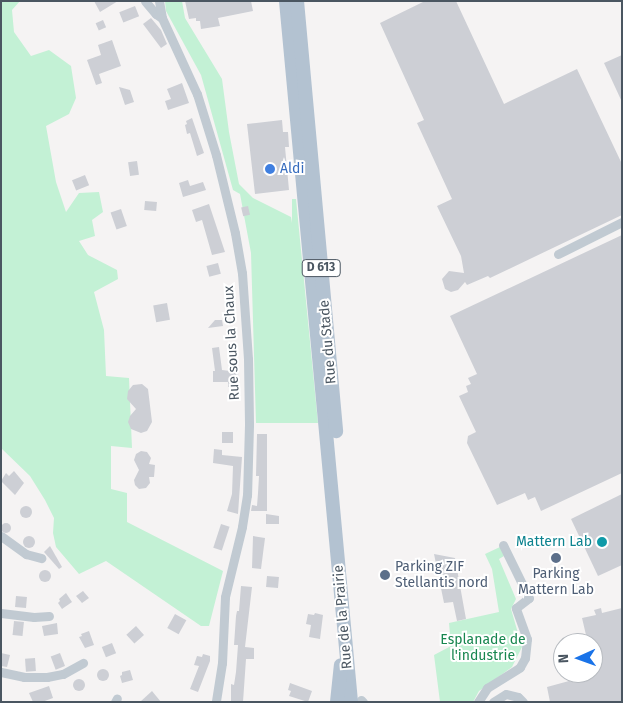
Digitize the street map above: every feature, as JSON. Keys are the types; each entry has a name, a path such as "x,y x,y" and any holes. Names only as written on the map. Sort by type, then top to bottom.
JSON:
{"main road":[{"name":"Rue du Stade","path":"286,1 340,533"},
{"name":"Rue du Stade","path":"297,1 340,533"},
{"name":"Rue de la Prairie","path":"340,533 344,624 359,701"},
{"name":"Rue de la Prairie","path":"340,533 359,701"},
{"path":"336,702 344,624"}],"street":[{"name":"Rue sous la Chaux","path":"145,1 162,18 194,87 216,155 235,233 242,273 248,359 247,495 242,528 225,597 222,663 216,702"},
{"path":"159,1 162,18"},
{"path":"558,254 622,222"},
{"path":"1,536 26,554 41,558"},
{"path":"478,702 487,688 520,667 525,658 527,639 516,608 529,598 504,545"},
{"path":"1,613 49,616"},
{"path":"1,672 24,677 50,677 63,674 84,664"},
{"path":"493,702 506,694 518,697 523,702"}],"green space":[{"path":"1,1 20,1 12,10 14,32 31,56 49,50 71,66 76,98 69,114 46,126 56,182 66,212 79,193 99,192 103,212 92,220 95,236 79,241 88,255 117,270 118,279 94,292 104,330 106,376 129,378 132,448 111,446 111,489 127,493 127,522 223,571 209,626 201,626 106,561 79,574 56,547 53,533 54,518 45,500 30,476 1,448"},
{"path":"165,1 182,1 185,18 222,79 229,132 239,184 253,198 291,217 292,223 292,199 296,199 318,423 256,423 251,253 240,194 233,190 201,75 166,11"},
{"name":"Esplanade de l'industrie","path":"500,547 504,556 499,559 516,599 511,609 522,647 512,667 479,691 473,702 440,702 434,655 451,646 449,623 499,612 492,569 485,554"}],"building":[{"path":"94,1 118,1 100,12"},
{"path":"185,1 251,1 253,11 218,18 220,26 201,29 200,21 196,21 196,18 189,19"},
{"path":"425,1 456,1 504,104 577,69 622,164 622,215 490,278 488,276 467,285 465,282 458,290 451,292 445,289 442,279 449,271 464,273 461,256 437,206 452,199 417,123 424,120 380,23"},
{"path":"135,6 139,16 123,23 119,12"},
{"path":"151,18 161,30 167,44 161,48 143,24"},
{"path":"103,20 106,27 99,30 96,23"},
{"path":"112,40 121,66 99,74 102,83 96,85 87,60 101,55 98,45"},
{"path":"622,55 622,102 604,63"},
{"path":"182,83 189,103 168,110 165,101 171,99 167,89"},
{"path":"119,87 130,90 134,102 125,105"},
{"path":"192,118 204,153 197,156 190,133 187,134 185,125 187,124 186,121"},
{"name":"Aldi","path":"282,120 283,132 288,132 289,147 285,147 289,190 255,194 247,124"},
{"path":"137,161 139,175 130,176 128,162"},
{"path":"85,175 89,185 76,190 72,180"},
{"path":"188,180 190,186 203,182 206,190 183,197 179,183"},
{"path":"145,201 157,202 156,211 144,210"},
{"path":"209,204 225,252 212,255 202,220 196,222 192,210"},
{"path":"248,206 250,215 243,216 241,208"},
{"path":"121,209 127,226 116,230 111,213"},
{"path":"622,235 622,473 541,511 535,497 528,500 525,493 497,505 467,443 468,436 476,432 459,396 468,392 466,386 471,384 468,378 477,374 450,316"},
{"path":"218,263 221,274 209,277 206,266"},
{"path":"167,303 170,320 156,322 153,305"},
{"path":"215,320 222,320 223,326 208,328"},
{"path":"219,347 222,370 238,372 239,387 228,387 228,382 213,382 213,371 215,371 212,348"},
{"path":"142,384 148,389 152,422 147,431 141,433 131,429 128,422 136,409 127,399 128,391 133,385"},
{"path":"222,432 233,432 233,443 222,443"},
{"path":"257,434 267,434 267,511 251,511 252,505 257,506 259,476 256,476"},
{"path":"214,449 222,450 222,455 242,457 238,514 227,511 232,494 233,466 213,463"},
{"path":"141,451 147,452 151,458 149,464 155,465 154,477 149,477 150,483 146,488 139,489 135,485 134,480 139,470 134,460 136,454"},
{"path":"14,471 24,483 15,495 1,481 6,473 9,476"},
{"name":"Mattern Lab","path":"622,494 622,565 598,576 571,519"},
{"path":"24,506 28,506 32,512 28,518 24,518 20,514 20,510"},
{"path":"266,514 279,516 279,524 266,524"},
{"path":"6,523 11,528 6,533 1,528"},
{"path":"221,524 230,527 222,551 213,548"},
{"path":"27,536 31,536 35,542 31,548 27,548 23,544 23,540"},
{"path":"253,536 265,538 261,569 252,568"},
{"path":"50,546 62,567 59,569 44,552"},
{"path":"434,554 455,558 466,619 457,621 453,602 444,603"},
{"path":"43,570 47,570 51,576 47,582 43,582 39,578 39,574"},
{"path":"267,576 279,577 278,588 266,587"},
{"path":"241,586 252,587 245,647 254,648 254,659 246,659 243,702 231,702 231,684 234,685 238,645 234,645 236,616 237,611 239,611"},
{"path":"83,591 89,598 82,603 76,596"},
{"path":"66,593 72,602 62,609 58,603 59,599"},
{"path":"16,596 27,597 26,608 15,607"},
{"path":"601,608 602,613 622,608 622,702 550,702 547,687 562,683 603,683 603,633 586,633 582,618 596,615 594,610"},
{"path":"315,613 323,615 320,639 309,637 311,625 306,624 308,614 314,615"},
{"path":"175,614 186,620 179,634 167,628"},
{"path":"14,621 24,622 22,636 13,635"},
{"path":"57,623 58,634 44,636 42,626"},
{"path":"136,626 144,635 134,644 126,635"},
{"path":"89,631 94,645 85,648 79,637 82,636 81,634"},
{"path":"112,643 116,653 106,657 102,647"},
{"path":"1,653 10,655 7,667 1,666"},
{"path":"60,653 65,666 56,670 51,657"},
{"path":"203,654 210,656 210,661 198,692 190,689 199,666 194,665 197,656 202,657"},
{"path":"35,658 36,671 26,672 25,659"},
{"path":"101,669 105,669 109,675 105,681 101,681 97,677 97,673"},
{"path":"130,670 133,680 122,683 120,676 122,672"},
{"path":"77,679 81,679 85,685 81,691 77,691 73,687 73,683"},
{"path":"290,683 312,691 308,702 289,696 291,691 288,690"},
{"path":"49,686 53,698 42,702 33,702 29,693"},
{"path":"152,691 161,702 140,702"}],"place":[{"name":"Aldi","path":"270,169"},
{"name":"Mattern Lab","path":"602,542"},
{"name":"Parking Mattern Lab","path":"556,558"},
{"name":"Parking ZIF Stellantis nord","path":"385,575"}]}
